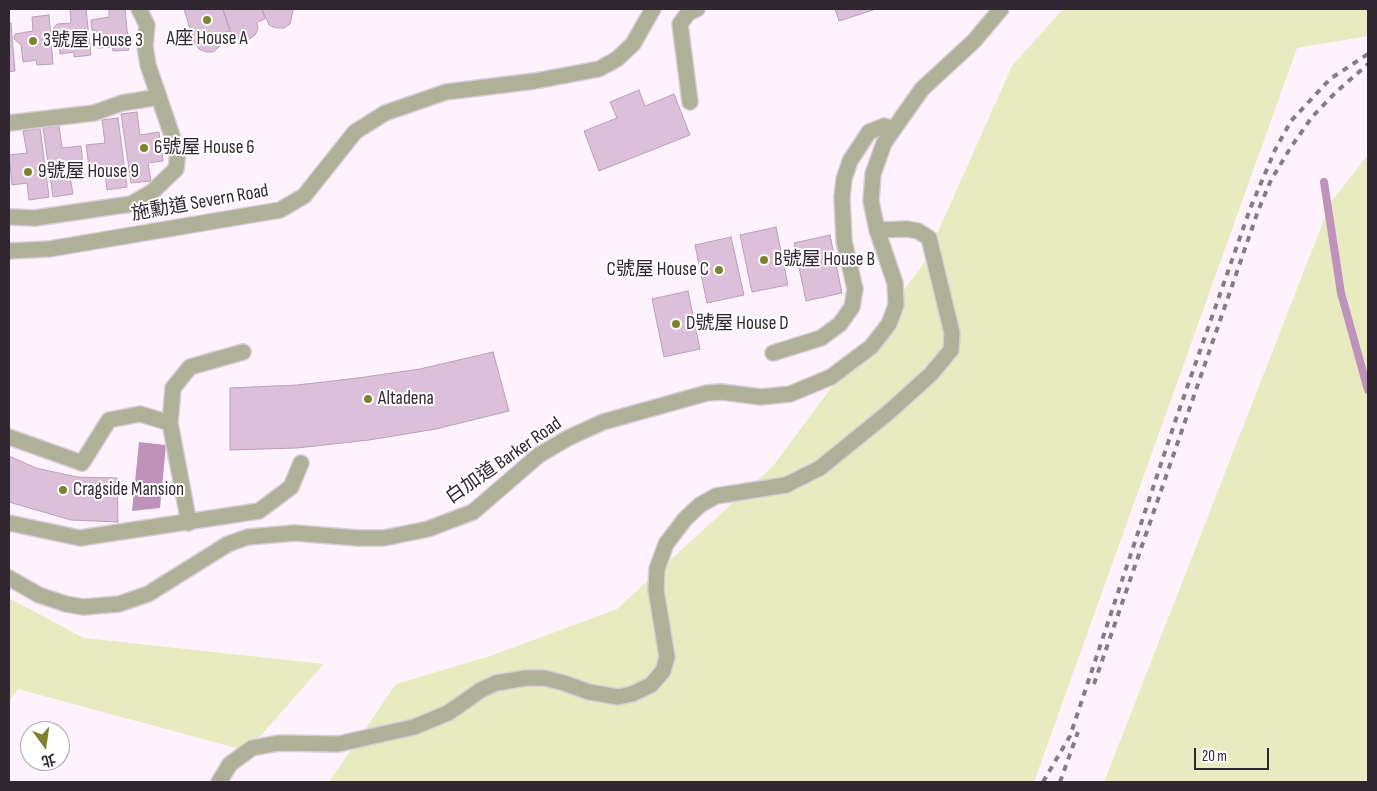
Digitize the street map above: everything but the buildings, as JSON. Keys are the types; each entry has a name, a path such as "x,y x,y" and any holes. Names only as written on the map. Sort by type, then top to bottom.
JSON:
{"street":[{"path":"9,218 35,218 123,205 138,201 152,192 176,169 179,159 146,56 147,25 139,9"},
{"name":"施勳道 Severn Road","path":"9,251 48,249 280,210 304,196 336,152 355,132 385,113 446,92 535,81 599,69 617,59 633,44 653,9"},
{"path":"690,102 680,24 688,13 697,9"},
{"name":"白加道 Barker Road","path":"9,578 39,595 66,604 83,607 118,604 148,594 223,547 248,537 295,533 384,538 447,524 463,518 482,506 523,467 553,446 584,430 621,415 707,393 722,392 761,397 790,394 804,390 830,377 859,357 889,324 896,305 897,289 872,215 871,188 878,158 892,128 922,89 974,41 1001,9"},
{"path":"9,123 94,113 122,103 159,97"},
{"path":"773,353 821,338 840,324 852,307 855,288 844,242 842,197 844,179 850,161 869,132 884,126 892,128"},
{"path":"219,782 230,764 252,748 279,742 338,744 414,727 448,714 481,690 496,683 526,678 544,678 589,692 618,697 632,694 651,685 663,672 667,657 656,590 657,569 666,544 684,519 700,505 716,496 786,485 820,468 889,412 931,374 951,350 952,333 929,238 918,231 907,229 877,230"},
{"path":"189,523 170,423 173,388 190,367 243,352"},
{"path":"9,437 82,463 109,420 140,414 170,423"},
{"path":"9,523 80,538 259,511 291,487 301,463"}],"green space":[{"path":"1063,9 1368,9 1368,36 1297,48 1034,782 329,782 396,684 493,655 617,609 773,466 924,263 1012,66"},
{"path":"1368,155 1368,782 1104,782 1331,202"},
{"path":"9,598 84,638 324,664 247,751 18,689 9,701"}],"shaded area":[{"path":"139,442 166,445 160,508 132,511"}],"waterway":[{"path":"1324,182 1341,293 1368,390"}],"railway":[{"path":"1043,782 1070,736 1177,416 1250,209 1275,150 1291,121 1330,79 1368,54"},
{"path":"1094,684 1258,211 1271,180 1312,117 1335,93 1368,64"},
{"path":"1060,782 1078,732"}],"place":[{"name":"A座 House A","path":"207,20"},
{"name":"3號屋 House 3","path":"33,41"},
{"name":"6號屋 House 6","path":"144,148"},
{"name":"9號屋 House 9","path":"28,172"},
{"name":"B號屋 House B","path":"764,260"},
{"name":"C號屋 House C","path":"719,270"},
{"name":"D號屋 House D","path":"676,324"},
{"name":"Altadena","path":"368,399"},
{"name":"Cragside Mansion","path":"63,490"}]}
